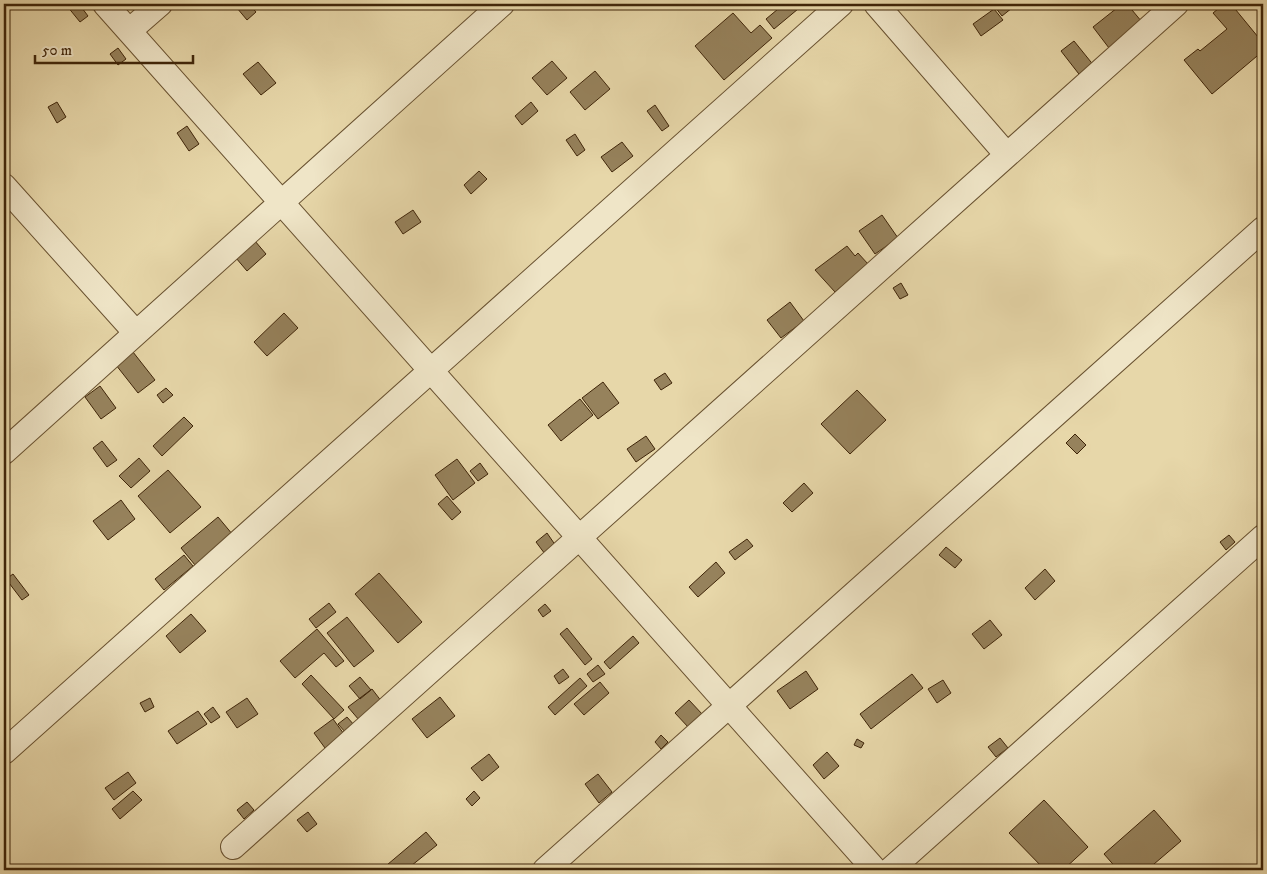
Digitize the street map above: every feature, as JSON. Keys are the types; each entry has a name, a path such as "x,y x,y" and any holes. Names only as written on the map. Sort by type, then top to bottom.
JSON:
{"street":[{"path":"105,4 875,870"},
{"path":"129,31 160,4"},
{"path":"4,452 502,4"},
{"path":"6,744 841,4"},
{"path":"876,4 1007,155"},
{"path":"233,847 1176,4"},
{"path":"4,186 136,333"},
{"path":"545,870 1263,229"},
{"path":"890,870 1263,537"}],"building":[{"path":"79,4 88,16 80,22 67,6"},
{"path":"242,4 249,4 256,12 247,20 237,8"},
{"path":"784,4 804,4 774,29 766,19"},
{"path":"999,4 1017,4 1002,16 995,7"},
{"path":"1122,4 1127,4 1142,22 1109,48 1093,27"},
{"path":"1224,4 1231,4 1263,43 1263,51 1212,94 1184,60 1198,49 1200,51 1227,29 1213,13"},
{"path":"994,9 1003,20 981,36 973,24"},
{"path":"733,13 751,33 760,25 772,38 724,80 695,46"},
{"path":"1074,41 1095,67 1082,78 1061,51"},
{"path":"118,48 126,59 118,65 110,54"},
{"path":"552,61 567,78 547,95 532,78"},
{"path":"258,62 276,83 261,95 243,74"},
{"path":"595,71 610,89 585,110 570,92"},
{"path":"57,102 66,117 57,123 48,107"},
{"path":"531,102 538,111 522,125 515,116"},
{"path":"655,105 669,126 662,131 647,111"},
{"path":"187,126 199,144 189,151 177,133"},
{"path":"575,134 585,150 577,156 566,140"},
{"path":"622,142 633,156 612,172 601,157"},
{"path":"479,171 487,179 471,194 464,185"},
{"path":"413,210 421,222 403,234 395,222"},
{"path":"882,215 898,238 875,254 859,231"},
{"path":"255,241 266,254 247,271 236,258"},
{"path":"847,246 855,256 858,253 868,264 835,292 815,270"},
{"path":"901,283 908,295 900,299 893,288"},
{"path":"790,302 804,321 781,338 767,320"},
{"path":"284,313 298,328 267,356 254,342"},
{"path":"133,352 155,380 138,393 116,365"},
{"path":"665,373 672,383 661,390 654,380"},
{"path":"603,382 619,403 598,419 582,398"},
{"path":"100,386 116,408 101,419 85,397"},
{"path":"166,388 173,395 163,403 157,395"},
{"path":"857,390 886,420 850,454 821,424"},
{"path":"580,399 593,415 561,441 548,425"},
{"path":"184,417 193,426 162,456 153,446"},
{"path":"1075,434 1086,445 1077,454 1066,443"},
{"path":"646,436 655,449 636,462 627,449"},
{"path":"102,441 117,460 107,467 93,448"},
{"path":"139,458 150,471 131,488 119,476"},
{"path":"457,459 475,483 453,500 435,475"},
{"path":"480,463 488,474 478,481 470,471"},
{"path":"168,470 201,507 170,533 138,496"},
{"path":"804,483 813,493 792,512 783,503"},
{"path":"447,496 461,512 452,520 438,504"},
{"path":"121,500 135,519 108,540 93,521"},
{"path":"218,517 233,535 195,565 181,548"},
{"path":"547,533 556,546 545,554 536,542"},
{"path":"1229,535 1235,542 1226,550 1220,542"},
{"path":"747,539 753,546 735,560 729,552"},
{"path":"946,547 962,560 955,568 939,555"},
{"path":"184,555 193,566 164,590 155,579"},
{"path":"716,562 725,573 698,597 689,587"},
{"path":"1045,569 1055,581 1035,600 1025,588"},
{"path":"379,573 422,622 398,643 355,594"},
{"path":"13,574 29,595 22,600 6,579"},
{"path":"329,603 336,612 316,628 309,619"},
{"path":"545,604 551,611 543,617 538,610"},
{"path":"191,614 206,631 180,653 166,636"},
{"path":"347,617 374,651 354,667 327,633"},
{"path":"990,620 1002,635 984,649 972,634"},
{"path":"567,628 592,659 585,665 560,634"},
{"path":"317,629 344,661 336,667 324,653 295,678 280,661"},
{"path":"633,636 639,643 610,669 604,662"},
{"path":"598,665 605,674 593,682 587,674"},
{"path":"563,669 569,677 559,684 554,676"},
{"path":"806,671 818,689 790,709 777,691"},
{"path":"912,674 923,688 871,729 860,714"},
{"path":"311,675 344,710 334,719 302,684"},
{"path":"360,677 371,690 360,699 349,686"},
{"path":"580,678 587,686 555,715 548,707"},
{"path":"943,680 951,693 937,703 928,689"},
{"path":"600,682 609,693 584,715 574,704"},
{"path":"372,689 382,702 359,720 348,707"},
{"path":"440,697 455,716 427,738 412,719"},
{"path":"150,698 154,707 145,712 140,703"},
{"path":"247,698 258,714 237,728 226,712"},
{"path":"689,700 703,715 689,728 675,713"},
{"path":"213,707 220,717 211,723 204,714"},
{"path":"198,711 207,724 177,744 168,731"},
{"path":"347,717 355,726 346,733 338,724"},
{"path":"333,719 344,734 325,748 314,733"},
{"path":"661,735 668,742 661,749 655,742"},
{"path":"1000,738 1008,748 996,757 988,747"},
{"path":"857,739 864,743 861,748 854,745"},
{"path":"827,752 839,766 824,779 813,765"},
{"path":"489,754 499,767 482,781 471,768"},
{"path":"128,772 136,783 114,800 105,788"},
{"path":"598,774 612,792 599,803 585,784"},
{"path":"133,791 142,800 120,819 112,809"},
{"path":"474,791 480,798 472,806 466,799"},
{"path":"1044,800 1088,847 1063,870 1045,870 1009,833"},
{"path":"247,802 254,810 244,819 237,810"},
{"path":"1154,810 1181,841 1147,870 1118,870 1104,854"},
{"path":"308,812 317,824 307,832 297,820"},
{"path":"426,832 437,845 406,870 381,870"},
{"path":"713,865 716,870 707,869"}]}
